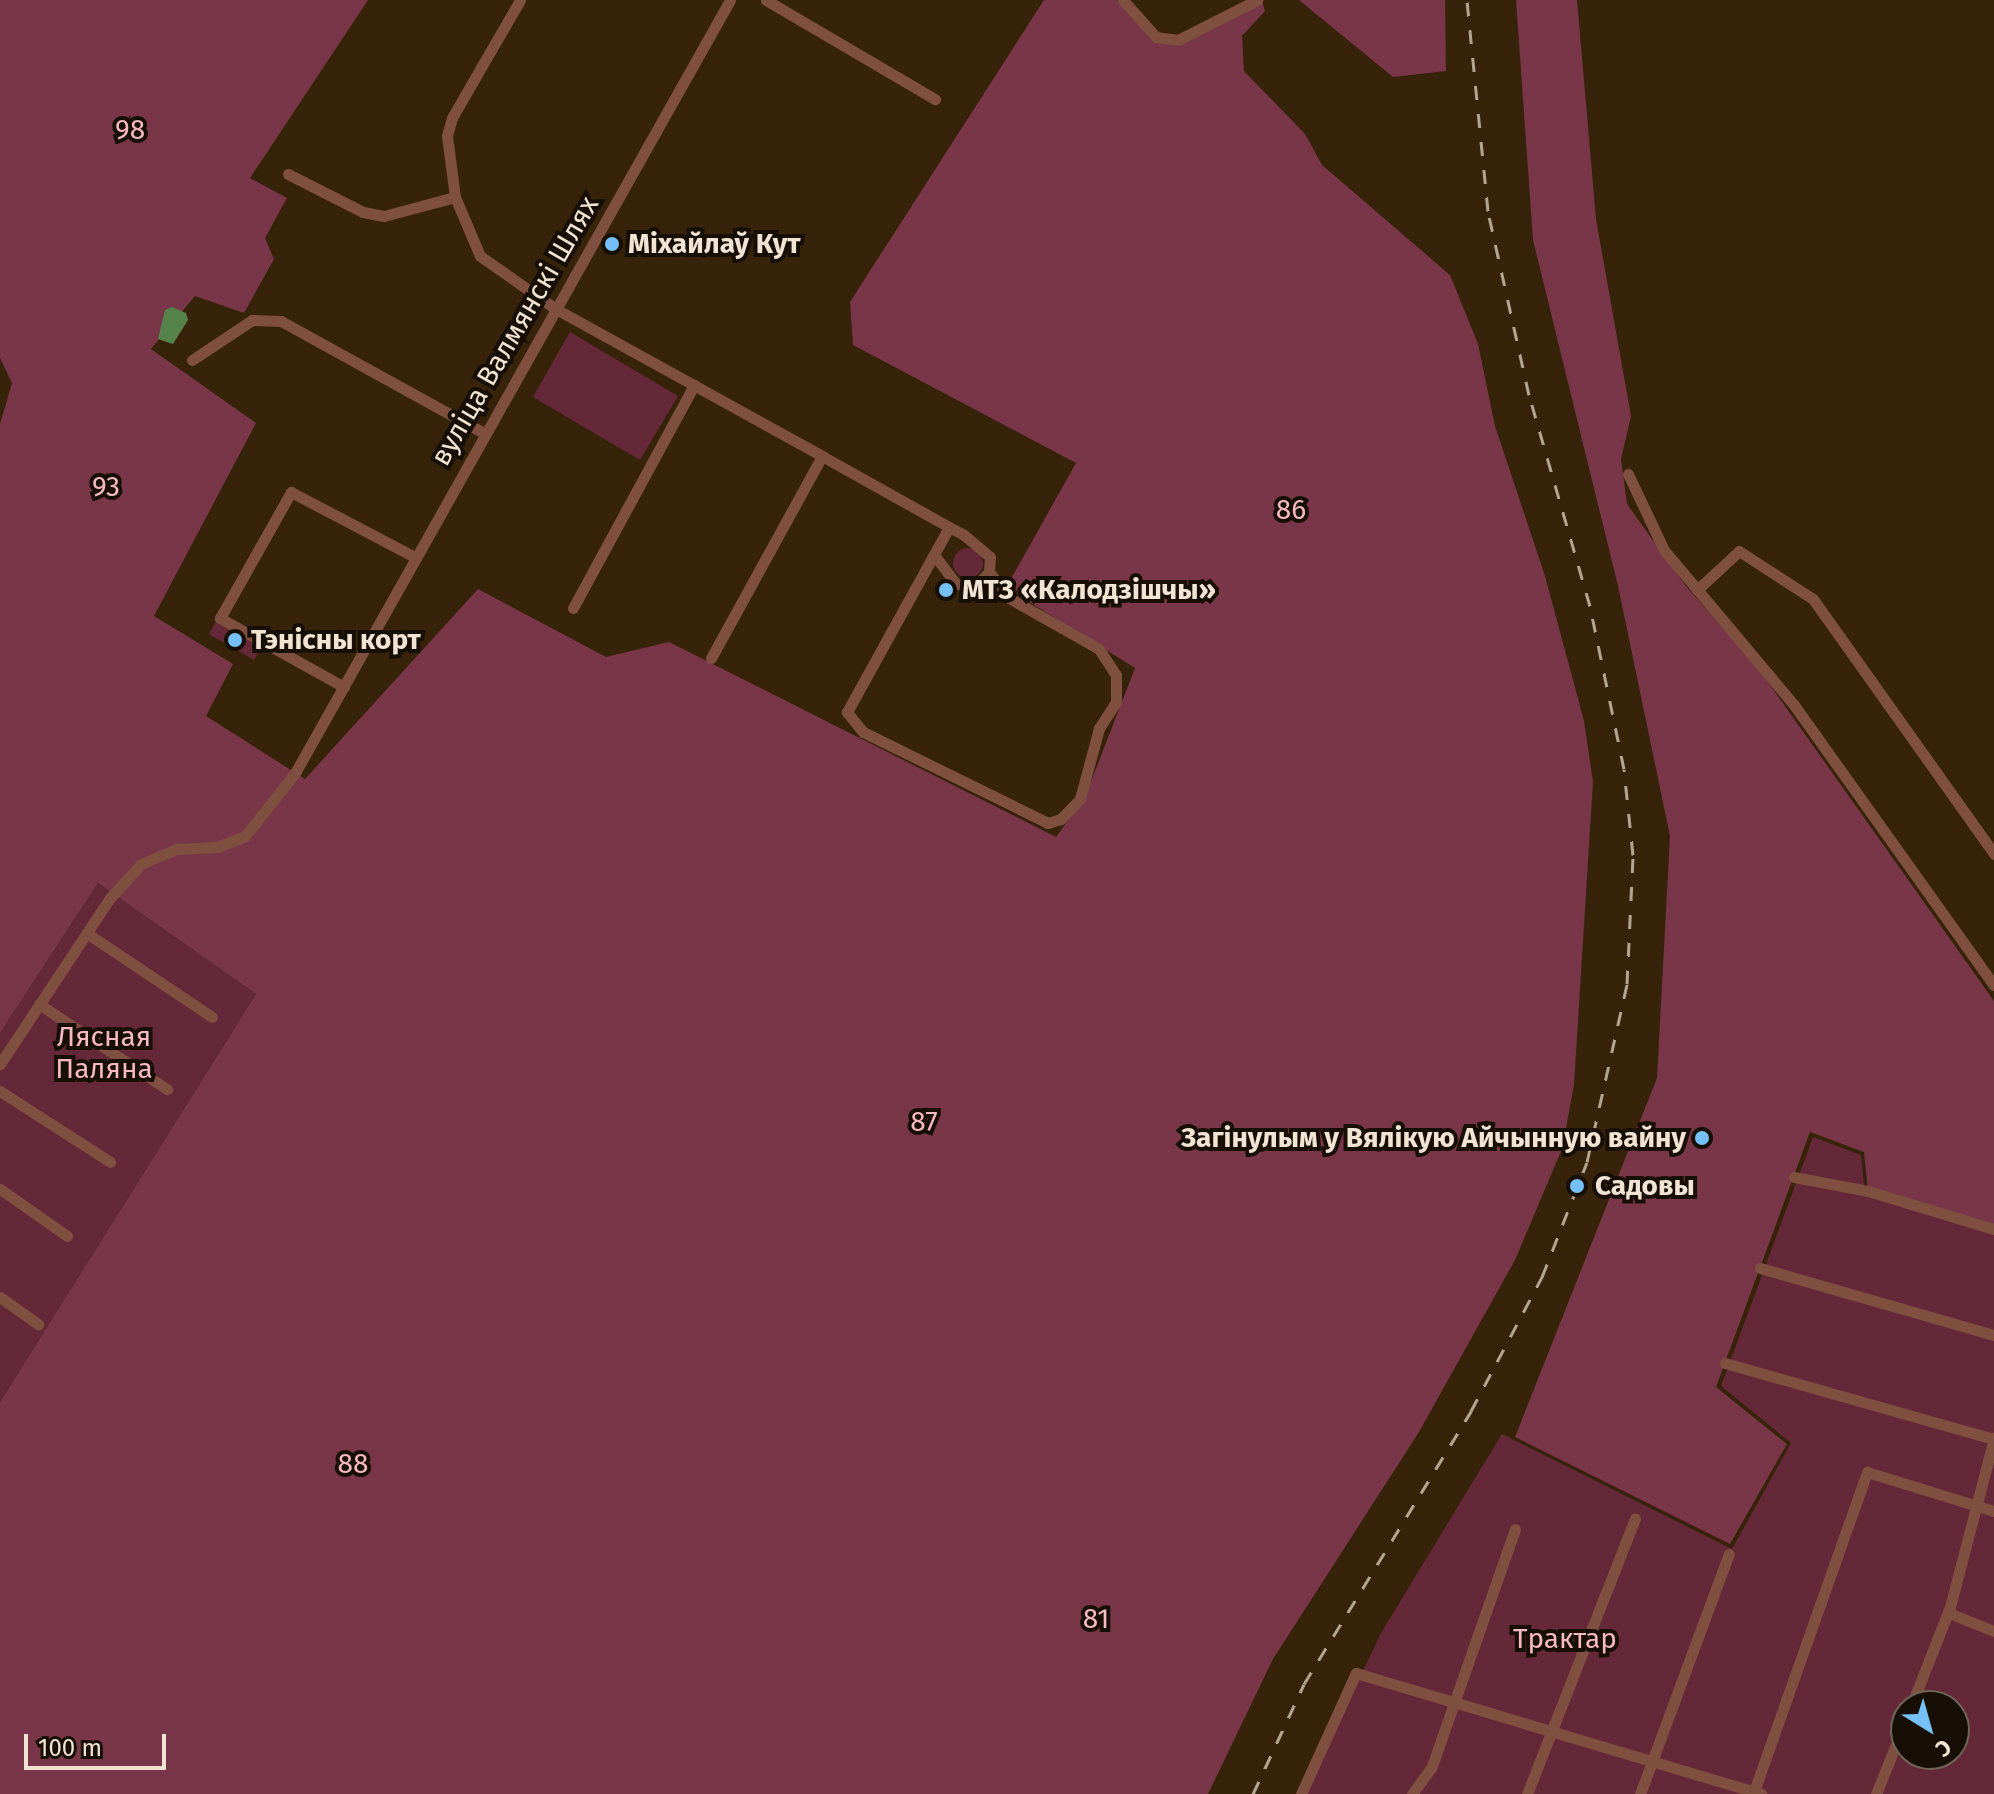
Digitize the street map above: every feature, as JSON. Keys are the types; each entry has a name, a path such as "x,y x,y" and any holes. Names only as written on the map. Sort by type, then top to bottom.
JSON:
{"street":[{"path":"520,0 452,118 446,151 455,197 480,256 556,309 949,527 985,550 989,572 1009,598 1099,649 1116,675 1116,702 1099,728 1080,799 1061,819 1048,823 863,732 847,712 949,527"},
{"name":"вуліца Валмянскі Шлях","path":"0,1064 110,898 141,864 177,849 217,847 245,836 318,735 484,433 730,0"},
{"path":"766,0 935,99"},
{"path":"1123,0 1156,37 1178,40 1257,0"},
{"path":"288,174 363,212 384,216 455,197"},
{"path":"192,360 252,320 281,321 484,433"},
{"path":"573,608 694,385"},
{"path":"711,658 822,456"},
{"path":"1628,474 1664,550 1794,705 1994,985"},
{"path":"344,687 220,618 291,492 415,557"},
{"path":"1697,590 1739,551 1813,599 1994,854"},
{"path":"935,556 956,584 976,585 989,572"},
{"path":"88,934 212,1017"},
{"path":"39,1004 167,1089"},
{"path":"0,1091 110,1162"},
{"path":"1794,1177 1868,1191 1994,1229"},
{"path":"0,1189 67,1236"},
{"path":"1760,1268 1994,1335"},
{"path":"0,1297 38,1324"},
{"path":"1725,1363 1994,1438 1949,1613 1918,1690"},
{"path":"1301,1794 1356,1673 1457,1700 1756,1793 1867,1472 1994,1511"},
{"path":"1527,1794 1635,1518"},
{"path":"1412,1794 1432,1766 1515,1529"},
{"path":"1640,1794 1729,1554"},
{"path":"1949,1613 1994,1631"},
{"path":"1876,1794 1890,1759"}],"green space":[{"path":"0,0 368,0 250,178 287,198 265,238 274,259 244,313 195,296 151,349 256,423 154,616 233,664 206,716 305,779 478,589 606,657 669,642 1056,837 1085,797 1135,668 1012,591 1012,577 1076,463 853,345 850,302 1044,0 1117,0 1152,41 1177,44 1262,1 1265,11 1242,36 1244,71 1305,134 1322,165 1450,275 1478,344 1495,426 1545,576 1584,721 1593,782 1574,1085 1562,1149 1515,1260 1419,1432 1273,1659 1208,1794 0,1794 0,1402 256,994 98,883 0,1033 0,424 12,383 0,358"},
{"path":"1299,0 1445,0 1446,71 1393,77"},
{"path":"1516,0 1577,0 1596,219 1631,416 1621,459 1627,504 1685,585 1758,668 1994,1001 1994,1229 1868,1191 1864,1152 1810,1132 1716,1387 1787,1444 1730,1544 1515,1437 1657,1078 1670,836 1618,586 1533,240"},
{"path":"570,332 678,396 640,460 533,397"},
{"path":"968,548 979,552 983,563 979,574 968,578 957,574 953,563 957,552"},
{"name":"Тэнісны корт","path":"216,621 261,647 254,660 209,634"},
{"name":"Лясная Паляна","path":"98,883 256,994 0,1402 0,1033"},
{"name":"Трактар","path":"1813,1137 1861,1155 1865,1193 1994,1233 1994,1794 1305,1794 1381,1633 1502,1434 1732,1549 1791,1443 1721,1386"}],"shaded area":[{"path":"172,307 186,313 188,320 173,344 158,339 165,310"}],"railway":[{"path":"1253,1794 1304,1684 1471,1411 1542,1277 1587,1162 1627,984 1633,855 1624,769 1590,606 1529,395 1488,211 1467,0"}],"place":[{"name":"Міхайлаў Кут","path":"612,244"},
{"name":"МТЗ «Калодзішчы»","path":"946,590"},
{"name":"Тэнісны корт","path":"235,640"},
{"name":"Загінулым у Вялікую Айчынную вайну","path":"1702,1138"},
{"name":"Садовы","path":"1577,1186"}],"park label":[{"name":"98","path":"130,130"},
{"name":"93","path":"106,487"},
{"name":"86","path":"1291,510"},
{"name":"87","path":"924,1122"},
{"name":"88","path":"353,1464"},
{"name":"81","path":"1096,1619"}]}
